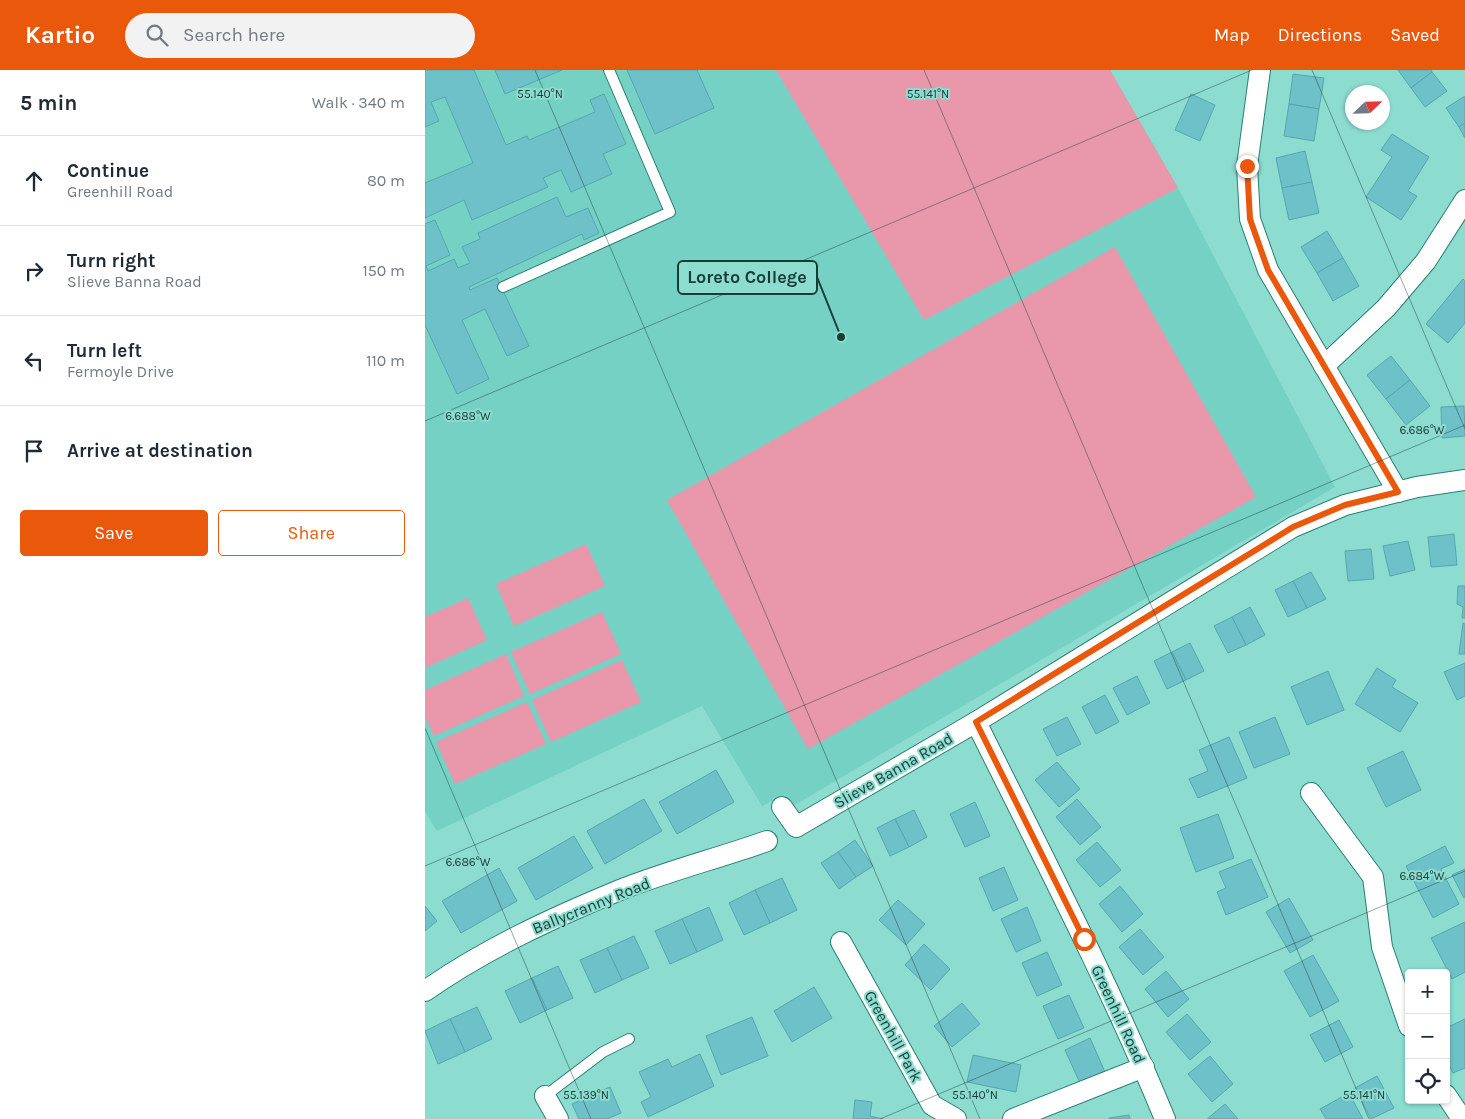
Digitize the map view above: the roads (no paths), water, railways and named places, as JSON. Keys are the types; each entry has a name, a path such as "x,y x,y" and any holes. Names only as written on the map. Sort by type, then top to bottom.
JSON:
{"street":[{"path":"1259,70 1247,166 1250,219 1268,270 1398,492"},
{"path":"1324,366 1386,308 1426,261 1465,200"},
{"name":"Slieve Banna Road","path":"783,807 796,827 976,722 1293,527 1345,505 1398,492 1465,480"},
{"name":"Greenhill Road","path":"976,722 1079,930 1144,1067 1165,1119"},
{"path":"1311,793 1373,877 1382,947 1405,1014"},
{"name":"Ballycranny Road","path":"425,991 461,966 527,931 621,890 767,841"},
{"name":"Greenhill Park","path":"841,942 933,1105 956,1119"},
{"path":"1013,1119 1144,1067"},
{"path":"545,1096 558,1119"},
{"path":"1450,1101 1461,1119"}],"lane":[{"path":"503,287 671,212 609,70"},
{"path":"545,1096 603,1052 629,1039"}],"place":[{"name":"Loreto College","path":"841,337"}]}
